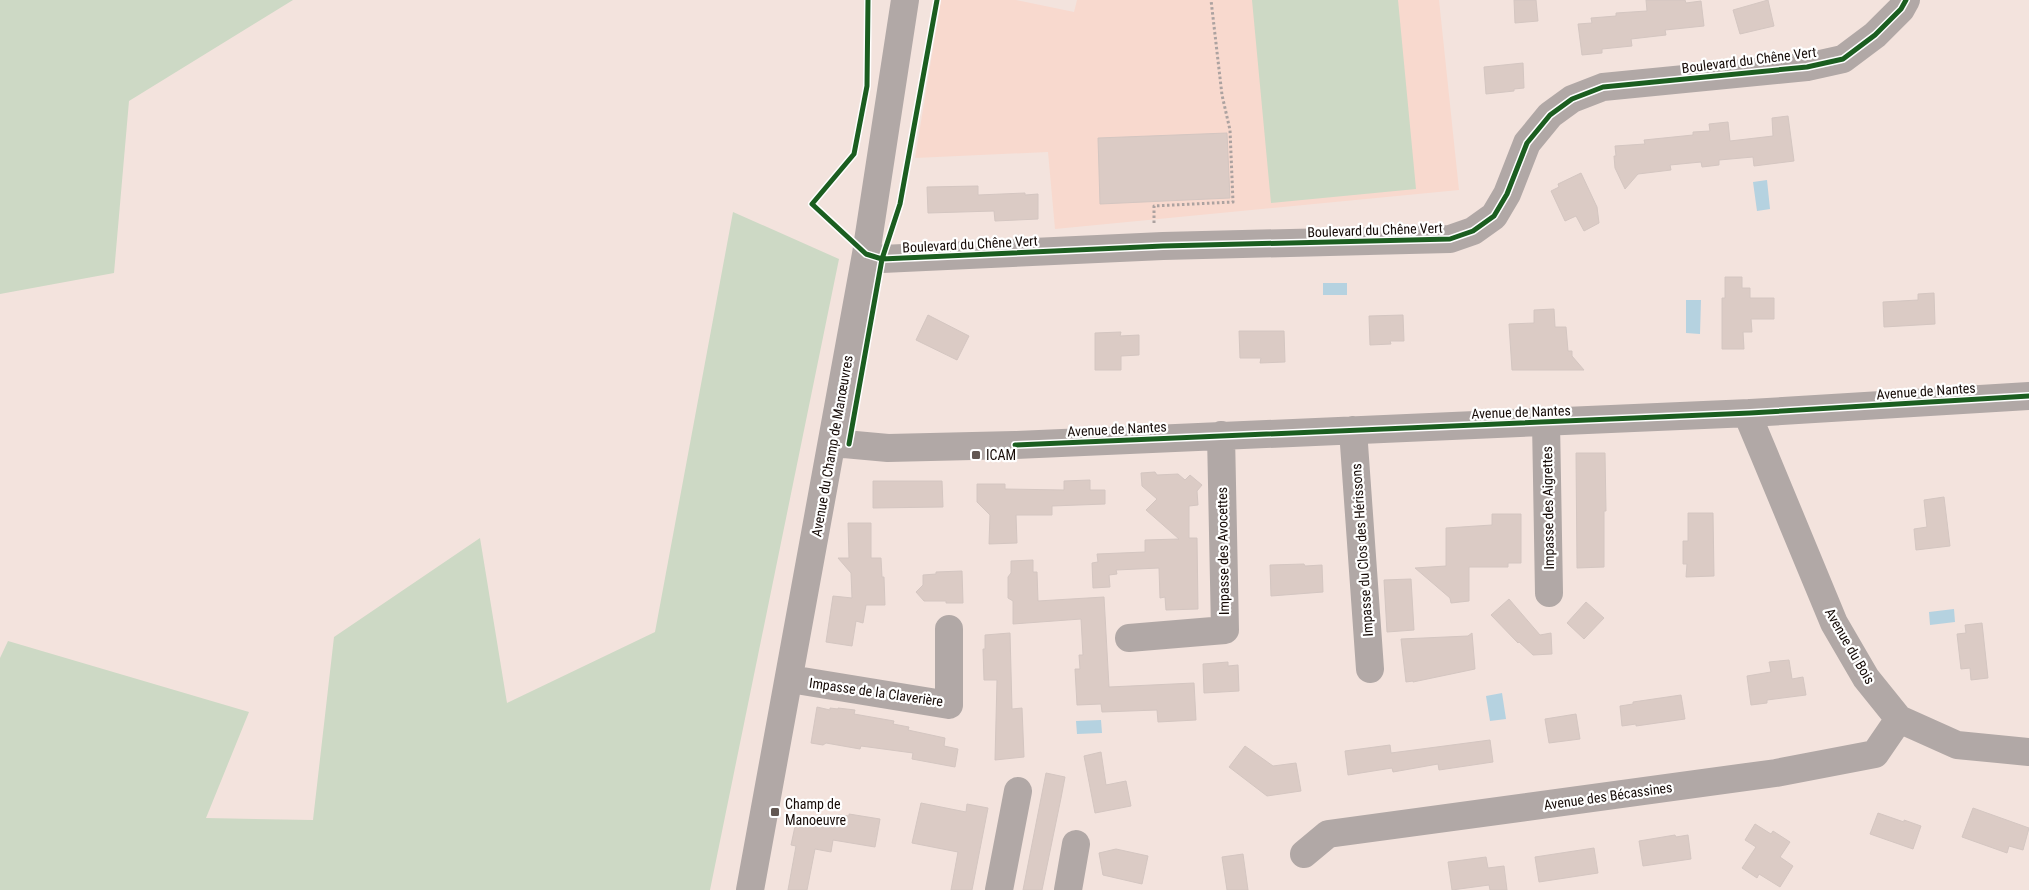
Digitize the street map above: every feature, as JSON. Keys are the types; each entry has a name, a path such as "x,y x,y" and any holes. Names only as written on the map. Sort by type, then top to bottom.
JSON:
{"street":[{"name":"Avenue du Champ de Manœuvres","path":"750,890 866,254 905,0"},
{"name":"Boulevard du Chêne Vert","path":"866,254 882,259 1154,247 1450,239 1473,231 1494,216 1507,194 1527,143 1550,115 1572,99 1603,87 1807,67 1843,59 1875,35 1901,9 1906,0"},
{"name":"Avenue de Nantes","path":"832,443 898,448 1024,444 1750,414 2029,396"},
{"name":"Avenue du Bois","path":"1750,414 1751,423 1834,623 1866,678 1899,719 1956,745 2029,752"},
{"name":"Impasse des Aigrettes","path":"1546,422 1549,593"},
{"name":"Impasse du Clos des Hérissons","path":"1353,430 1370,669"},
{"name":"Impasse des Avocettes","path":"1129,638 1225,630 1221,435"},
{"name":"Impasse de la Claverière","path":"790,679 949,704 949,629"},
{"name":"Avenue des Bécassines","path":"1304,854 1328,834 1776,773 1875,754 1899,719"},
{"path":"999,890 1018,791"},
{"path":"1068,890 1076,844"}],"path":[{"path":"1154,247 1154,206 1233,202 1230,130 1222,95 1211,0"}],"shaded area":[{"path":"941,0 1016,0 1074,12 1077,0 1439,0 1459,190 1055,229 1048,152 915,158"}],"green space":[{"path":"0,0 293,0 129,101 114,273 0,294"},
{"path":"1252,0 1398,0 1416,189 1271,203"},
{"path":"733,212 839,259 710,890 0,890 0,658 8,641 249,712 206,818 313,820 334,637 480,538 507,703 655,632"}],"water":[{"path":"1767,180 1770,209 1757,211 1753,182"},
{"path":"1323,283 1347,283 1347,295 1323,295"},
{"path":"1686,300 1701,300 1700,334 1686,333"},
{"path":"1954,609 1955,622 1930,625 1929,612"},
{"path":"1502,693 1506,719 1490,721 1486,696"},
{"path":"1101,720 1102,733 1077,734 1076,721"}],"building":[{"path":"1514,0 1536,0 1538,21 1515,23"},
{"path":"1646,0 1685,0 1686,3 1701,1 1704,26 1665,30 1666,35 1631,39 1632,46 1602,49 1602,53 1582,55 1578,24 1592,23 1591,18 1616,16 1616,13 1647,11"},
{"path":"1768,0 1774,26 1740,34 1733,10"},
{"path":"1523,63 1524,88 1486,94 1484,67"},
{"path":"1788,116 1794,161 1754,166 1753,157 1719,160 1719,165 1702,167 1701,162 1670,165 1671,170 1638,174 1625,189 1615,168 1615,146 1645,144 1644,140 1693,135 1693,132 1710,131 1709,124 1728,122 1730,141 1773,136 1772,118"},
{"path":"1227,133 1230,198 1100,204 1098,138"},
{"path":"1581,173 1597,207 1599,223 1584,231 1576,216 1565,221 1551,191 1559,187 1558,184"},
{"path":"978,186 978,195 1038,194 1038,219 995,221 994,211 928,213 927,187"},
{"path":"1725,277 1742,277 1742,288 1750,288 1750,298 1774,298 1774,319 1751,319 1752,332 1743,332 1744,349 1722,349 1722,298 1725,298"},
{"path":"1934,293 1935,324 1884,327 1883,302 1918,300 1918,294"},
{"path":"1554,309 1555,327 1566,327 1568,351 1572,351 1572,356 1584,370 1512,370 1509,324 1534,323 1534,310"},
{"path":"928,315 969,336 957,360 916,340"},
{"path":"1403,315 1404,341 1390,341 1391,344 1370,345 1369,316"},
{"path":"1239,331 1284,331 1285,362 1260,363 1261,358 1240,358"},
{"path":"1121,332 1120,336 1139,335 1139,355 1121,356 1121,370 1095,370 1095,333"},
{"path":"1576,453 1605,453 1606,511 1604,511 1604,567 1577,568"},
{"path":"1155,472 1157,475 1178,474 1185,480 1190,475 1202,485 1197,491 1198,505 1189,506 1189,538 1197,538 1198,609 1166,610 1165,597 1160,598 1159,568 1116,570 1117,574 1109,575 1110,587 1093,588 1092,563 1098,562 1097,554 1145,552 1145,540 1179,539 1146,510 1157,499 1142,486 1141,473"},
{"path":"1090,480 1090,490 1105,490 1105,504 1052,506 1052,515 1016,515 1017,543 989,544 990,515 977,502 977,484 1005,484 1005,489 1064,490 1064,481"},
{"path":"873,481 942,481 943,507 873,508"},
{"path":"1944,497 1950,546 1916,550 1914,529 1927,527 1924,500"},
{"path":"1688,513 1713,513 1714,576 1686,577 1687,564 1683,564 1683,541 1688,541"},
{"path":"1492,514 1521,514 1521,563 1508,563 1508,567 1469,567 1469,601 1451,603 1450,598 1415,568 1446,566 1446,528 1492,525"},
{"path":"848,523 871,523 871,558 881,558 885,605 866,605 863,623 856,621 852,646 826,642 833,596 852,598 851,573 838,558 849,558"},
{"path":"1033,560 1033,572 1037,572 1038,601 1104,597 1109,687 1194,683 1196,720 1158,722 1157,710 1102,712 1101,704 1077,705 1075,669 1080,669 1079,655 1083,655 1081,619 1013,624 1013,601 1008,598 1008,577 1011,573 1011,561"},
{"path":"1304,564 1305,566 1322,565 1323,592 1271,596 1270,565"},
{"path":"962,571 963,603 924,601 916,592 923,585 923,575 936,574 936,572"},
{"path":"1411,579 1414,630 1387,632 1384,580"},
{"path":"1509,599 1540,635 1551,633 1552,654 1533,655 1518,643 1491,615"},
{"path":"1586,602 1604,618 1584,639 1567,623"},
{"path":"1982,623 1988,678 1971,680 1970,668 1961,669 1957,634 1966,633 1965,625"},
{"path":"1010,633 1012,709 1022,708 1024,757 995,760 997,680 984,680 983,649 985,649 985,635"},
{"path":"1472,633 1475,669 1406,682 1401,639 1468,636"},
{"path":"1789,660 1792,679 1803,677 1806,695 1767,700 1767,703 1751,705 1747,676 1771,672 1769,662"},
{"path":"1228,662 1228,666 1238,665 1239,691 1204,693 1203,664"},
{"path":"1681,695 1685,719 1636,726 1636,724 1622,726 1620,706 1633,704 1633,702"},
{"path":"817,707 830,710 830,708 838,708 855,710 854,714 894,721 893,724 909,727 908,730 945,738 944,746 958,749 955,767 912,759 913,753 861,746 860,749 826,743 823,745 811,743"},
{"path":"1576,714 1580,739 1549,743 1545,719"},
{"path":"1490,740 1493,762 1439,770 1438,764 1393,772 1392,768 1348,775 1345,751 1390,745 1391,753"},
{"path":"1245,746 1273,766 1296,763 1301,791 1267,796 1229,767"},
{"path":"1101,752 1106,785 1126,781 1131,806 1095,813 1084,756"},
{"path":"1046,773 1065,777 1061,798 1042,890 1023,890"},
{"path":"921,803 966,812 967,804 988,808 972,890 951,890 958,852 912,843"},
{"path":"1973,808 2029,828 2023,850 2009,846 2007,853 1962,837"},
{"path":"1878,813 1921,826 1913,849 1870,834"},
{"path":"849,814 880,819 875,847 833,840 831,852 815,849 807,890 788,890 796,846 791,845 797,817 836,823 838,815 849,816"},
{"path":"1755,824 1771,834 1773,831 1790,842 1780,857 1793,866 1780,887 1759,874 1757,878 1742,868 1756,847 1745,840"},
{"path":"1675,835 1676,837 1688,835 1691,859 1643,866 1639,841"},
{"path":"1594,848 1598,873 1539,882 1535,857"},
{"path":"1116,849 1148,856 1142,884 1103,875 1099,853"},
{"path":"1243,854 1248,890 1227,890 1222,857"},
{"path":"1486,857 1488,868 1504,866 1507,890 1490,890 1489,885 1452,890 1448,862"}],"cycle path":[{"path":"868,0 867,86 854,154 812,204 866,254 882,259 1163,246 1450,239 1473,231 1494,216 1507,194 1527,143 1550,115 1572,99 1603,87 1807,67 1843,59 1875,35 1901,9 1906,0"},
{"path":"849,444 882,259 900,204 937,0"},
{"path":"1015,445 1750,413 2029,396"}],"place":[{"name":"ICAM","path":"976,455"},
{"name":"Champ de Manoeuvre","path":"775,812"}]}
